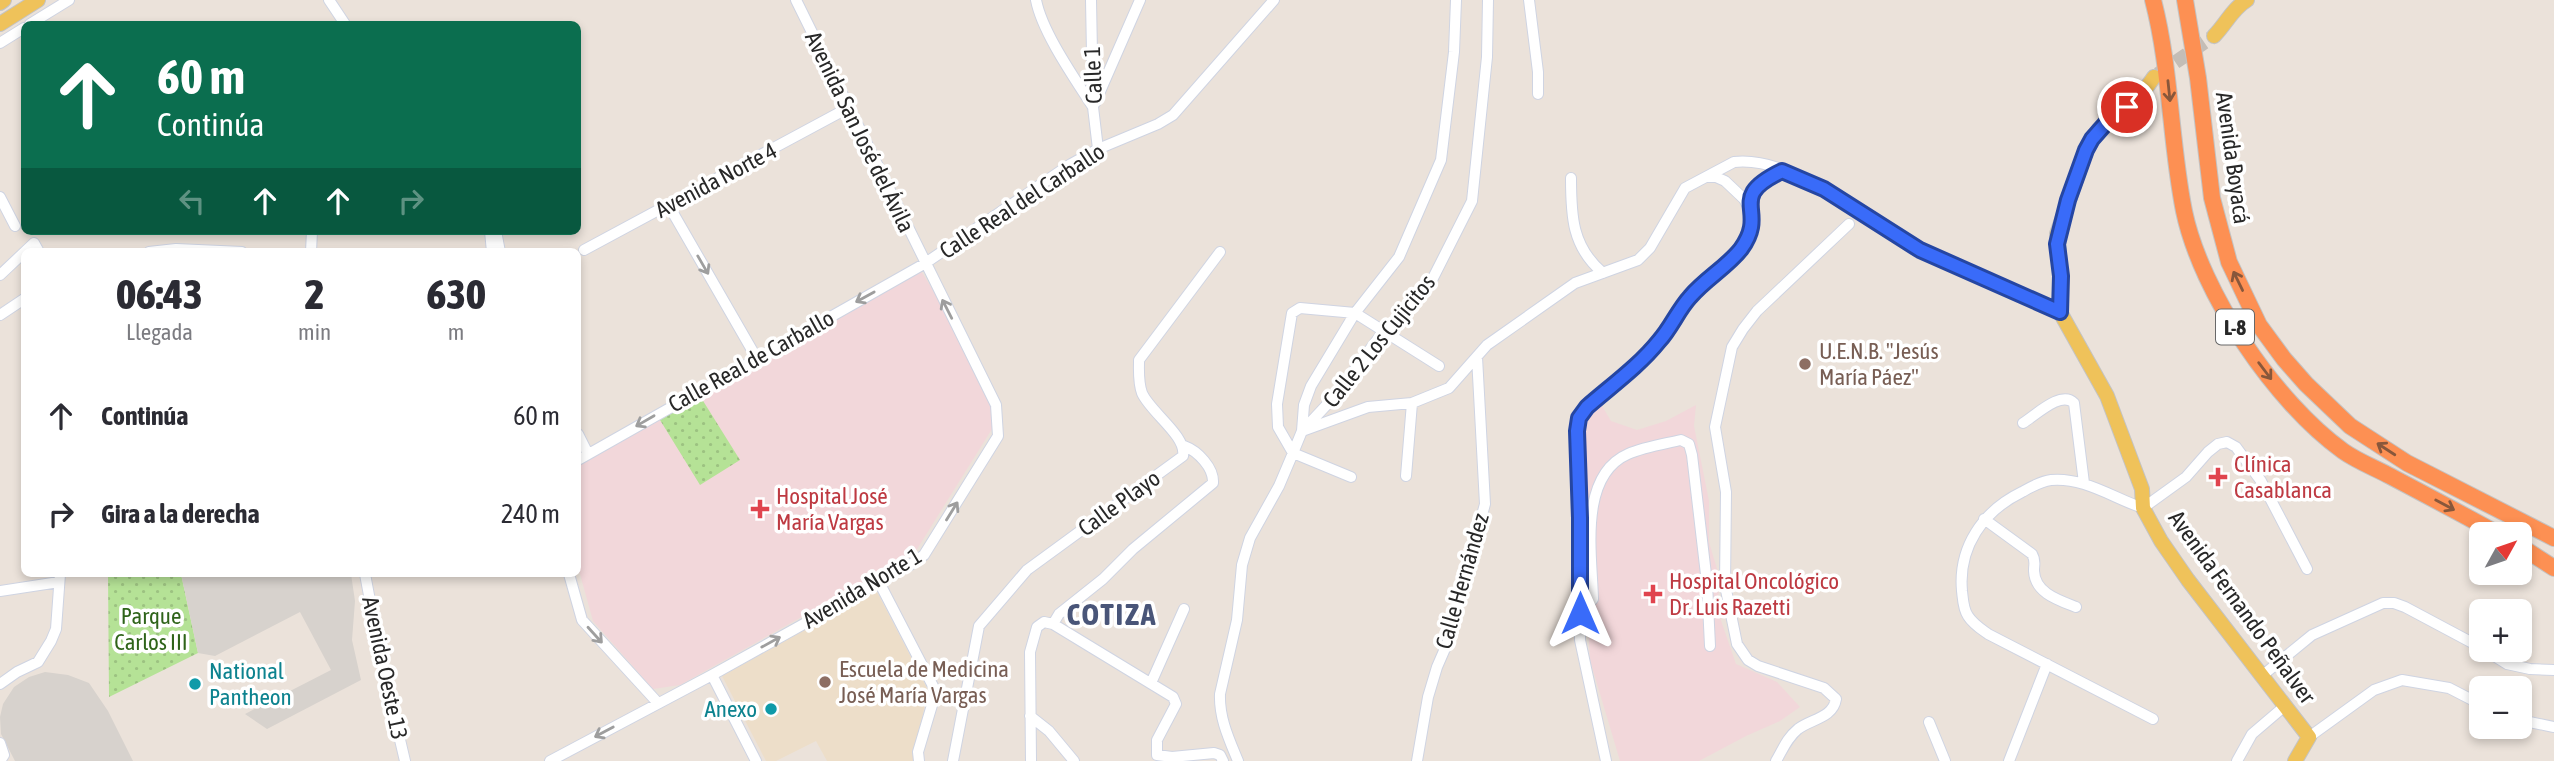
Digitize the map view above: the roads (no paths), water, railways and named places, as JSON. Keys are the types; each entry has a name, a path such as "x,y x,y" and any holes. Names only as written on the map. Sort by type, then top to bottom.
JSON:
{"highway":[{"name":"L-8","path":"2153,0 2163,38 2185,213 2199,256 2222,306 2254,358 2282,394 2313,427 2345,452 2476,522"},
{"name":"Avenida Boyacá","path":"2185,0 2198,78 2212,198 2229,262 2259,325 2284,359 2350,426 2407,463 2554,538"},
{"path":"2532,554 2554,568"}],"main road":[{"path":"0,24 37,0"},
{"path":"2214,36 2236,7 2247,0"},
{"path":"2060,312 2061,276 2057,234 2086,150 2099,130 2139,98 2154,77"},
{"name":"Avenida Fernando Peñalver","path":"2060,312 2107,396 2142,489 2143,508 2161,541 2309,737"},
{"path":"2295,761 2309,737"}],"street":[{"path":"35,21 69,0"},
{"path":"330,0 343,21"},
{"name":"Avenida San José del Ávila","path":"796,0 924,264"},
{"path":"1036,0 1038,10 1060,54 1093,107"},
{"name":"Calle 1","path":"1091,0 1093,107 1098,149"},
{"path":"1093,107 1140,0"},
{"name":"Calle Real del Carballo","path":"924,264 1071,164 1174,115 1274,0"},
{"path":"1238,761 1219,706 1237,620 1242,565 1250,538 1279,486 1302,431 1304,405 1311,386 1355,313 1399,257 1441,160 1454,52 1456,0"},
{"name":"Calle 2 Los Cujicitos","path":"1302,431 1334,397 1384,332 1431,282 1475,195 1487,57 1488,0"},
{"path":"1529,0 1538,94"},
{"path":"0,43 21,30"},
{"name":"Avenida Norte 4","path":"584,250 848,108"},
{"path":"1302,431 1368,407 1412,403 1449,388 1487,345 1576,283 1638,260 1650,248 1685,188 1727,165 1742,161 1782,171 1824,189 1920,250 2060,312"},
{"path":"1606,761 1580,640 1579,418 1587,407 1658,343 1691,296 1741,248 1751,232 1753,223 1750,198 1756,186 1782,171"},
{"path":"1706,177 1725,181 1750,206"},
{"path":"1571,178 1571,202 1577,238 1590,262 1603,273"},
{"path":"0,197 15,226"},
{"path":"669,206 756,357"},
{"path":"1776,761 1785,743 1799,729 1829,714 1836,699 1824,688 1758,666 1748,660 1737,644 1725,585 1726,492 1715,427 1732,347 1743,329 1757,311 1849,224"},
{"path":"1053,624 1059,614 1213,483 1212,472 1193,450 1184,446 1143,396 1139,382 1139,360 1220,251"},
{"path":"0,275 21,255"},
{"name":"Calle Real de Carballo","path":"583,457 924,264"},
{"name":"Avenida Norte 1","path":"550,761 712,675 924,555 998,436 996,405 924,264"},
{"path":"0,314 21,301"},
{"path":"1351,477 1293,453 1278,427 1277,404 1292,313 1300,308 1355,313 1438,366"},
{"name":"Calle Hernández","path":"1417,761 1434,677 1447,644 1485,504 1477,357"},
{"path":"2023,423 2062,398 2070,399 2074,403 2084,483"},
{"path":"1406,476 1412,403"},
{"path":"1580,613 1593,599 1592,509 1595,490 1602,475 1628,453 1681,440 1689,444 1692,455 1707,583 1710,646"},
{"path":"2153,719 1988,634 1967,615 1961,580 1964,555 1984,519 2017,494 2052,480 2084,483 2116,499 2143,508 2186,477 2218,444 2227,442 2236,447 2261,481 2307,569"},
{"name":"Calle Playo","path":"953,761 979,626 1027,570 1175,463 1183,456 1184,446"},
{"path":"1984,519 2032,554 2036,561 2036,580 2041,589 2051,597 2076,607"},
{"name":"Avenida Oeste 13","path":"366,577 405,761"},
{"path":"570,577 582,620 658,703"},
{"path":"0,591 60,578 56,629 51,641 38,662 0,684"},
{"path":"879,582 934,688 935,695 918,752 919,761"},
{"path":"2263,675 2312,635 2383,603 2405,607 2469,642"},
{"path":"1151,683 1184,609"},
{"path":"1031,761 1030,652 1037,627 1044,622 1053,624 1151,683 1175,701 1157,740 1157,755 1172,757 1214,753 1220,755 1223,761"},
{"path":"2504,662 2530,669 2554,670"},
{"path":"2009,761 2046,664"},
{"path":"712,675 756,761"},
{"path":"2309,737 2374,690 2402,680 2449,688 2469,698"},
{"path":"2237,761 2252,734 2286,705"},
{"path":"1030,716 1049,731 1074,761"},
{"path":"1930,722 1945,761"},
{"path":"2532,722 2554,727"},
{"path":"0,743 4,755 0,761"}],"tunnel":[{"path":"2158,74 2214,36"}],"place":[{"name":"U.E.N.B. \"Jesús María Páez\"","path":"1805,364"},
{"name":"Clínica Casablanca","path":"2218,477"},
{"name":"Hospital José María Vargas","path":"760,509"},
{"name":"Hospital Oncológico Dr. Luis Razetti","path":"1653,594"},
{"name":"Escuela de Medicina José María Vargas","path":"825,682"},
{"name":"National Pantheon","path":"195,684"},
{"name":"Anexo","path":"771,709"}],"district":[{"name":"COTIZA","path":"1112,614"}],"park label":[{"name":"Parque Carlos III","path":"151,629"}]}
